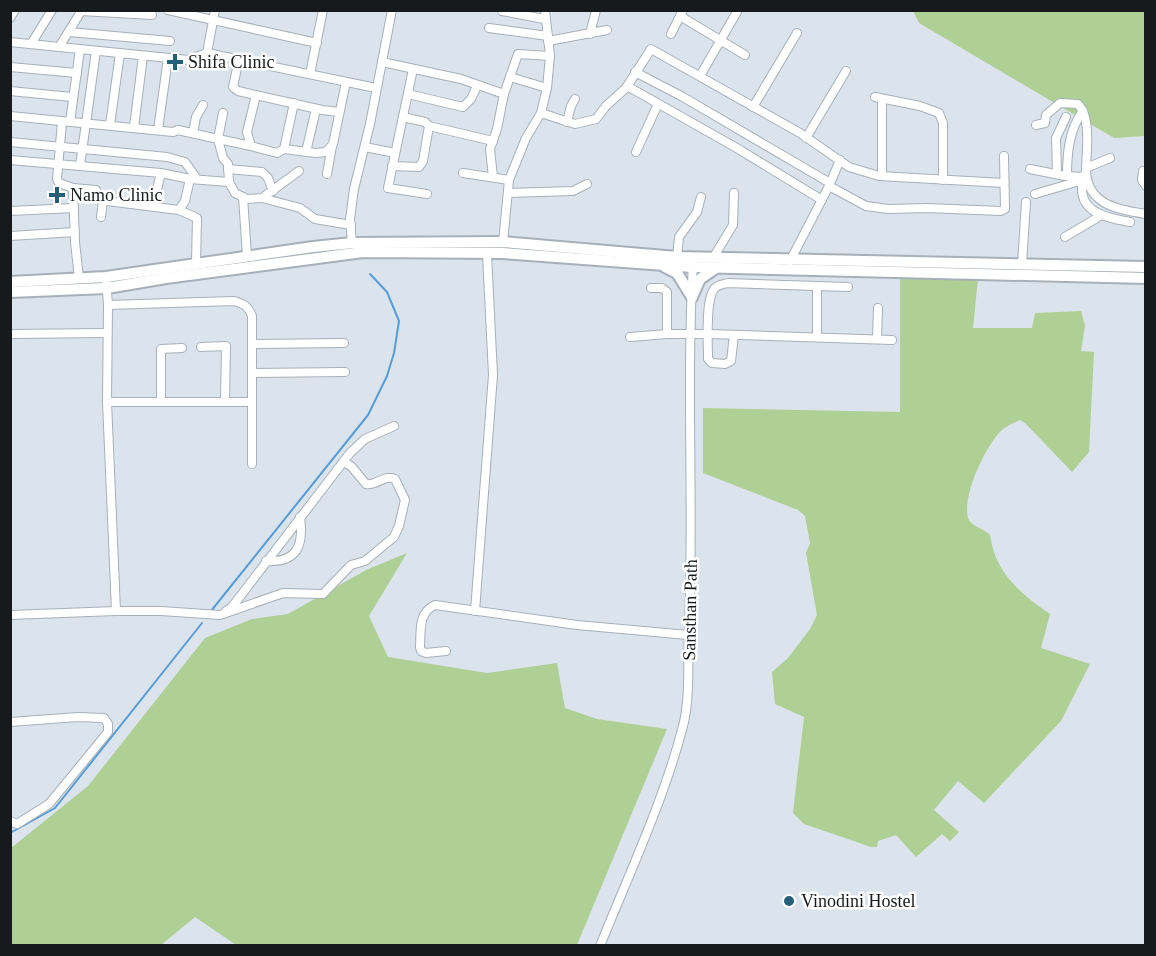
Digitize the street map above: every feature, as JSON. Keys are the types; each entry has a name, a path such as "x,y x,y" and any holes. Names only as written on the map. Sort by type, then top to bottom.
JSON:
{"main road":[{"path":"10,282 106,277 352,243 504,242 677,257 693,262"},
{"path":"10,292 107,288 177,276 363,252 487,254 663,266 693,262 1146,278"},
{"path":"692,297 704,274 715,263 790,261 1146,267"},
{"path":"663,266 677,273 692,297"}],"street":[{"path":"31,44 52,10"},
{"path":"168,10 317,43"},
{"path":"207,53 215,10"},
{"path":"310,74 323,10"},
{"path":"352,243 354,189 365,147 392,10"},
{"path":"502,10 544,15 550,56 547,88 541,113 526,138 509,180 504,242"},
{"path":"590,34 596,10"},
{"path":"700,76 738,10"},
{"path":"59,47 82,11 153,15"},
{"path":"671,34 682,13 720,42 745,55"},
{"path":"489,28 548,38 607,30"},
{"path":"69,32 170,41"},
{"path":"753,107 797,33"},
{"path":"10,42 188,60 207,53 376,88"},
{"path":"80,49 77,73 60,147 57,180 59,183 74,188 96,190 100,199 103,200 179,210 197,218 196,263"},
{"path":"541,113 575,124 596,118 627,86 651,49 806,138 849,167 882,176 1004,183"},
{"path":"80,166 96,51"},
{"path":"110,125 120,54"},
{"path":"492,177 490,149 504,94 518,54 550,56"},
{"path":"134,128 143,56"},
{"path":"158,130 168,58"},
{"path":"239,59 233,87 238,91 339,112"},
{"path":"382,62 461,79 504,94"},
{"path":"10,67 77,73"},
{"path":"413,69 388,188 427,194"},
{"path":"806,138 846,71"},
{"path":"635,72 683,97 866,206 888,209 993,211 1005,209 1004,156"},
{"path":"510,77 547,88"},
{"path":"327,174 346,82"},
{"path":"408,94 463,106 471,99 477,86"},
{"path":"627,86 735,147 822,200"},
{"path":"10,91 72,97"},
{"path":"251,146 247,132 256,95"},
{"path":"882,176 879,98 920,106 939,113 944,123 943,180"},
{"path":"567,122 575,99"},
{"path":"1036,125 1045,123 1046,115 1062,102 1078,104 1083,111 1087,137 1086,203 1100,216 1130,222"},
{"path":"284,149 294,104"},
{"path":"636,152 658,104"},
{"path":"193,133 196,117 202,105"},
{"path":"306,152 316,109"},
{"path":"1066,176 1074,127 1083,111"},
{"path":"223,113 218,138 222,158 228,164 229,182 235,193 247,199 262,198 300,207 315,219 351,225"},
{"path":"10,116 173,132 178,130 277,153 284,149 327,152 333,144"},
{"path":"403,117 429,126 493,141"},
{"path":"1057,174 1056,138 1066,117"},
{"path":"392,166 419,167 423,161 429,126"},
{"path":"10,142 167,157 184,162 193,179 179,210"},
{"path":"365,147 395,153"},
{"path":"1035,194 1085,174 1110,158"},
{"path":"10,160 161,173 229,182"},
{"path":"790,261 840,160"},
{"path":"228,169 262,172 268,177 273,191"},
{"path":"1030,169 1066,176 1085,174"},
{"path":"262,198 299,171"},
{"path":"1143,171 1142,180 1146,186"},
{"path":"153,206 161,173"},
{"path":"463,173 509,180"},
{"path":"1085,174 1090,187 1100,201 1111,207 1146,214"},
{"path":"508,193 573,191 587,184"},
{"path":"74,188 79,278"},
{"path":"715,263 733,225 734,193"},
{"path":"243,197 247,256"},
{"path":"677,257 680,237 697,212 701,197"},
{"path":"101,217 103,200"},
{"path":"1022,265 1026,202"},
{"path":"10,211 74,208"},
{"path":"1065,237 1100,216"},
{"path":"10,236 75,232"},
{"path":"475,611 493,375 487,254"},
{"name":"Sansthan Path","path":"600,945 653,815 684,724 689,665 691,573 689,439 693,262"},
{"path":"106,277 108,305 106,402 116,611"},
{"path":"734,335 730,361 725,364 712,363 708,359 710,302 712,290 717,286 728,283 848,287"},
{"path":"817,286 817,337"},
{"path":"651,288 662,288 667,292 667,334"},
{"path":"108,305 234,301 248,307 252,316 252,464"},
{"path":"877,339 878,308"},
{"path":"10,334 107,333"},
{"path":"630,337 709,334 892,339"},
{"path":"252,344 344,344"},
{"path":"201,347 226,346 225,401"},
{"path":"161,402 161,349 182,348"},
{"path":"252,373 345,372"},
{"path":"106,402 252,402"},
{"path":"220,615 232,607 343,462 365,439 394,426"},
{"path":"10,615 116,611 220,615 283,593 323,594 351,565 365,561 394,537 405,500 397,482 392,477 387,477 372,485 366,484 351,466 343,462"},
{"path":"266,561 278,562 292,556 300,537 300,517"},
{"path":"446,651 426,653 421,651 420,647 422,617 426,609 435,605 577,625 688,635"},
{"path":"10,722 78,717 104,718 108,724 108,732 49,804 17,824 10,821"}],"green space":[{"path":"913,11 1145,11 1145,136 1114,138 919,23"},
{"path":"900,277 978,279 973,328 1032,328 1035,313 1081,311 1085,326 1081,351 1094,352 1089,452 1072,472 1025,423 1020,420 1009,425 996,436 983,458 972,484 967,508 970,521 990,535 997,560 1003,571 1019,590 1050,614 1041,648 1090,664 1061,721 984,803 958,781 934,810 959,832 950,841 942,834 916,857 896,835 878,841 877,847 871,847 804,824 793,813 804,717 775,704 772,672 788,658 810,629 817,615 806,553 810,543 805,516 798,510 703,473 703,408 900,412"},
{"path":"407,553 369,616 388,657 487,673 557,663 565,708 597,719 667,729 577,945 236,945 195,917 161,945 11,946 11,848 88,786 205,638 252,619 288,614 366,570"}],"waterway":[{"path":"211,611 368,415 387,376 394,353 399,321 387,292 370,274"},
{"path":"10,833 55,808 202,623"}],"place":[{"name":"Shifa Clinic","path":"175,62"},
{"name":"Namo Clinic","path":"57,195"},
{"name":"Vinodini Hostel","path":"789,901"}]}
